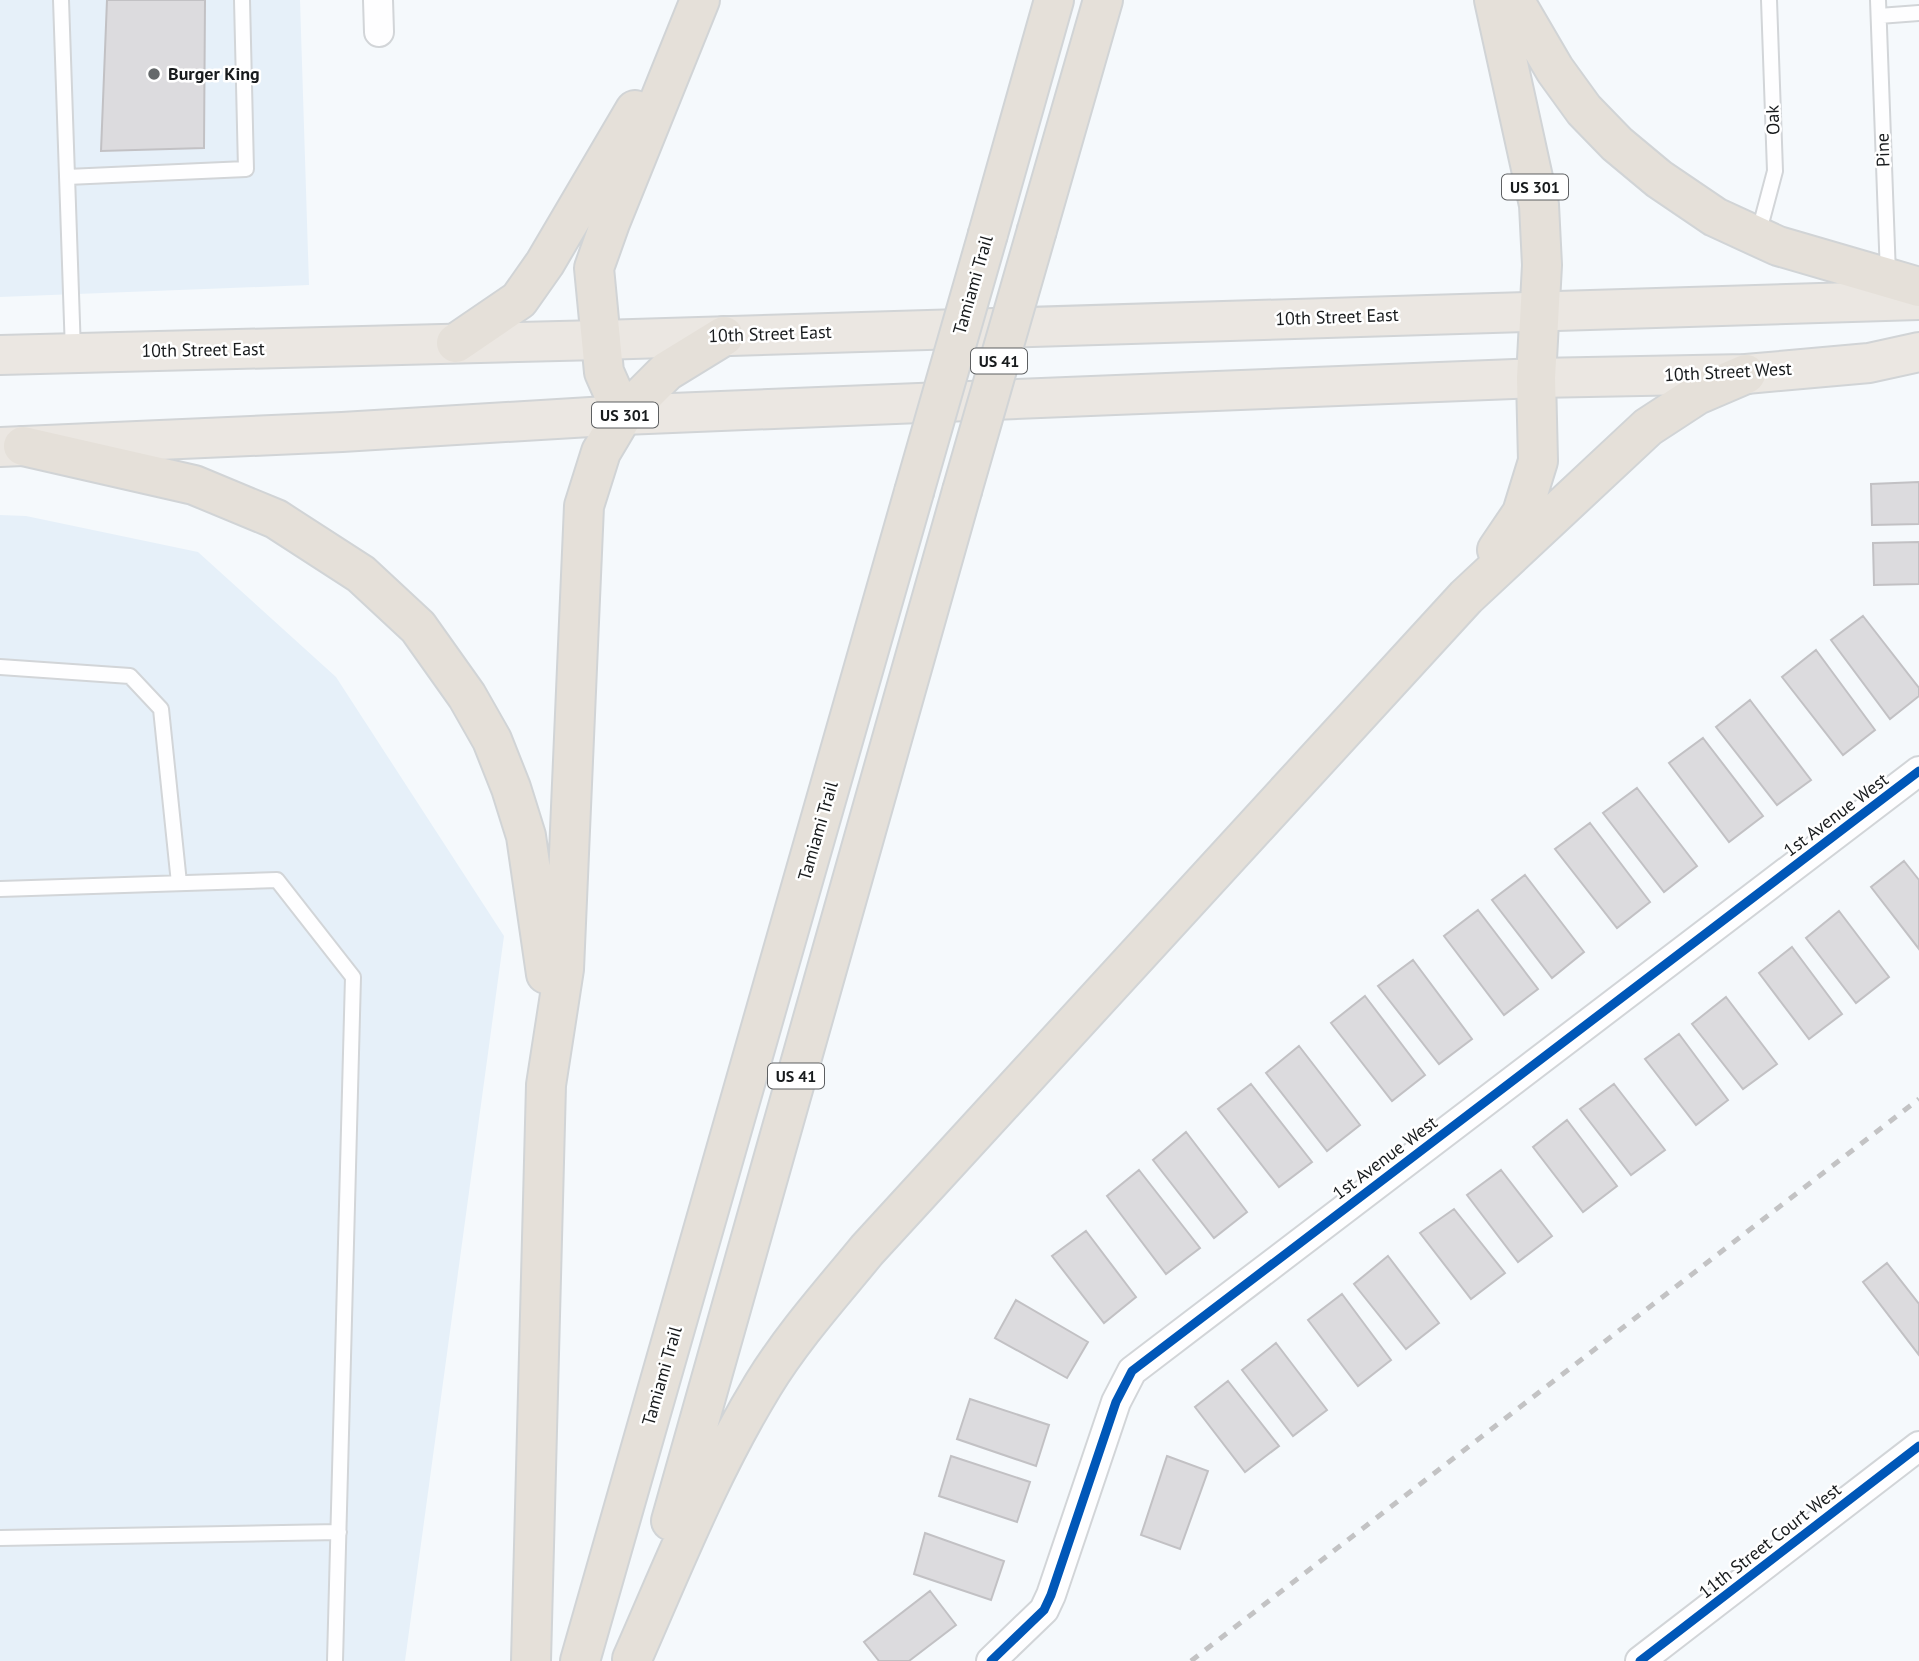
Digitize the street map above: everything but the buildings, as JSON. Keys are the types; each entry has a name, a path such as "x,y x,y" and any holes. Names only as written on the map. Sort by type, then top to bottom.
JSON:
{"highway":[{"path":"623,415 604,372 594,268 700,0"},
{"path":"456,344 519,300 552,251 700,0"},
{"name":"Tamiami Trail","path":"580,1661 1054,0"},
{"name":"US 41","path":"631,1660 1103,0"},
{"name":"US 301","path":"1494,0 1539,205 1542,265 1536,378"},
{"path":"1514,0 1555,70 1584,110 1617,144 1660,179 1715,217 1757,237 1904,292"},
{"path":"546,1085 564,969 584,506 601,452 623,415 667,371 724,336"},
{"path":"631,1660 717,1466 764,1383 806,1324 877,1240 1466,597 1648,427 1697,396 1746,374"},
{"path":"1466,597 1522,513 1538,461 1536,378"},
{"path":"11,447 194,485 276,519 361,574 418,627 467,696 492,740 526,835 546,974 546,1085 531,1661"}],"main road":[{"path":"1540,311 1904,292"},
{"name":"10th Street East","path":"0,355 600,340 1540,311"},
{"name":"10th Street West","path":"1536,378 1746,374 1869,363 1919,352"},
{"name":"US 301","path":"11,447 342,432 623,415 1536,378"}],"street":[{"path":"378,0 379,32"},
{"name":"1st Avenue West","path":"991,1661 1044,1610 1116,1402 1132,1371 1919,771"},
{"name":"11th Street Court West","path":"1640,1661 1919,1446"}],"lane":[{"path":"61,0 73,354"},
{"path":"66,177 246,169 242,0"},
{"name":"Oak","path":"1757,237 1775,171 1769,0"},
{"name":"Pine","path":"1878,0 1904,292"},
{"path":"1879,16 1919,13"},
{"path":"0,667 130,677 161,709 179,883"},
{"path":"0,888 277,880 354,976 335,1661"},
{"path":"0,1538 339,1532"}],"shaded area":[{"path":"0,0 300,0 309,285 0,297"},
{"path":"0,515 26,516 198,552 336,677 504,936 405,1661 0,1661"}],"railway":[{"path":"1191,1661 1919,1099"}],"cycle path":[{"path":"991,1661 1044,1610 1116,1402 1132,1371 1919,771"},
{"path":"1640,1661 1919,1446"}],"place":[{"name":"Burger King","path":"154,74"}]}
